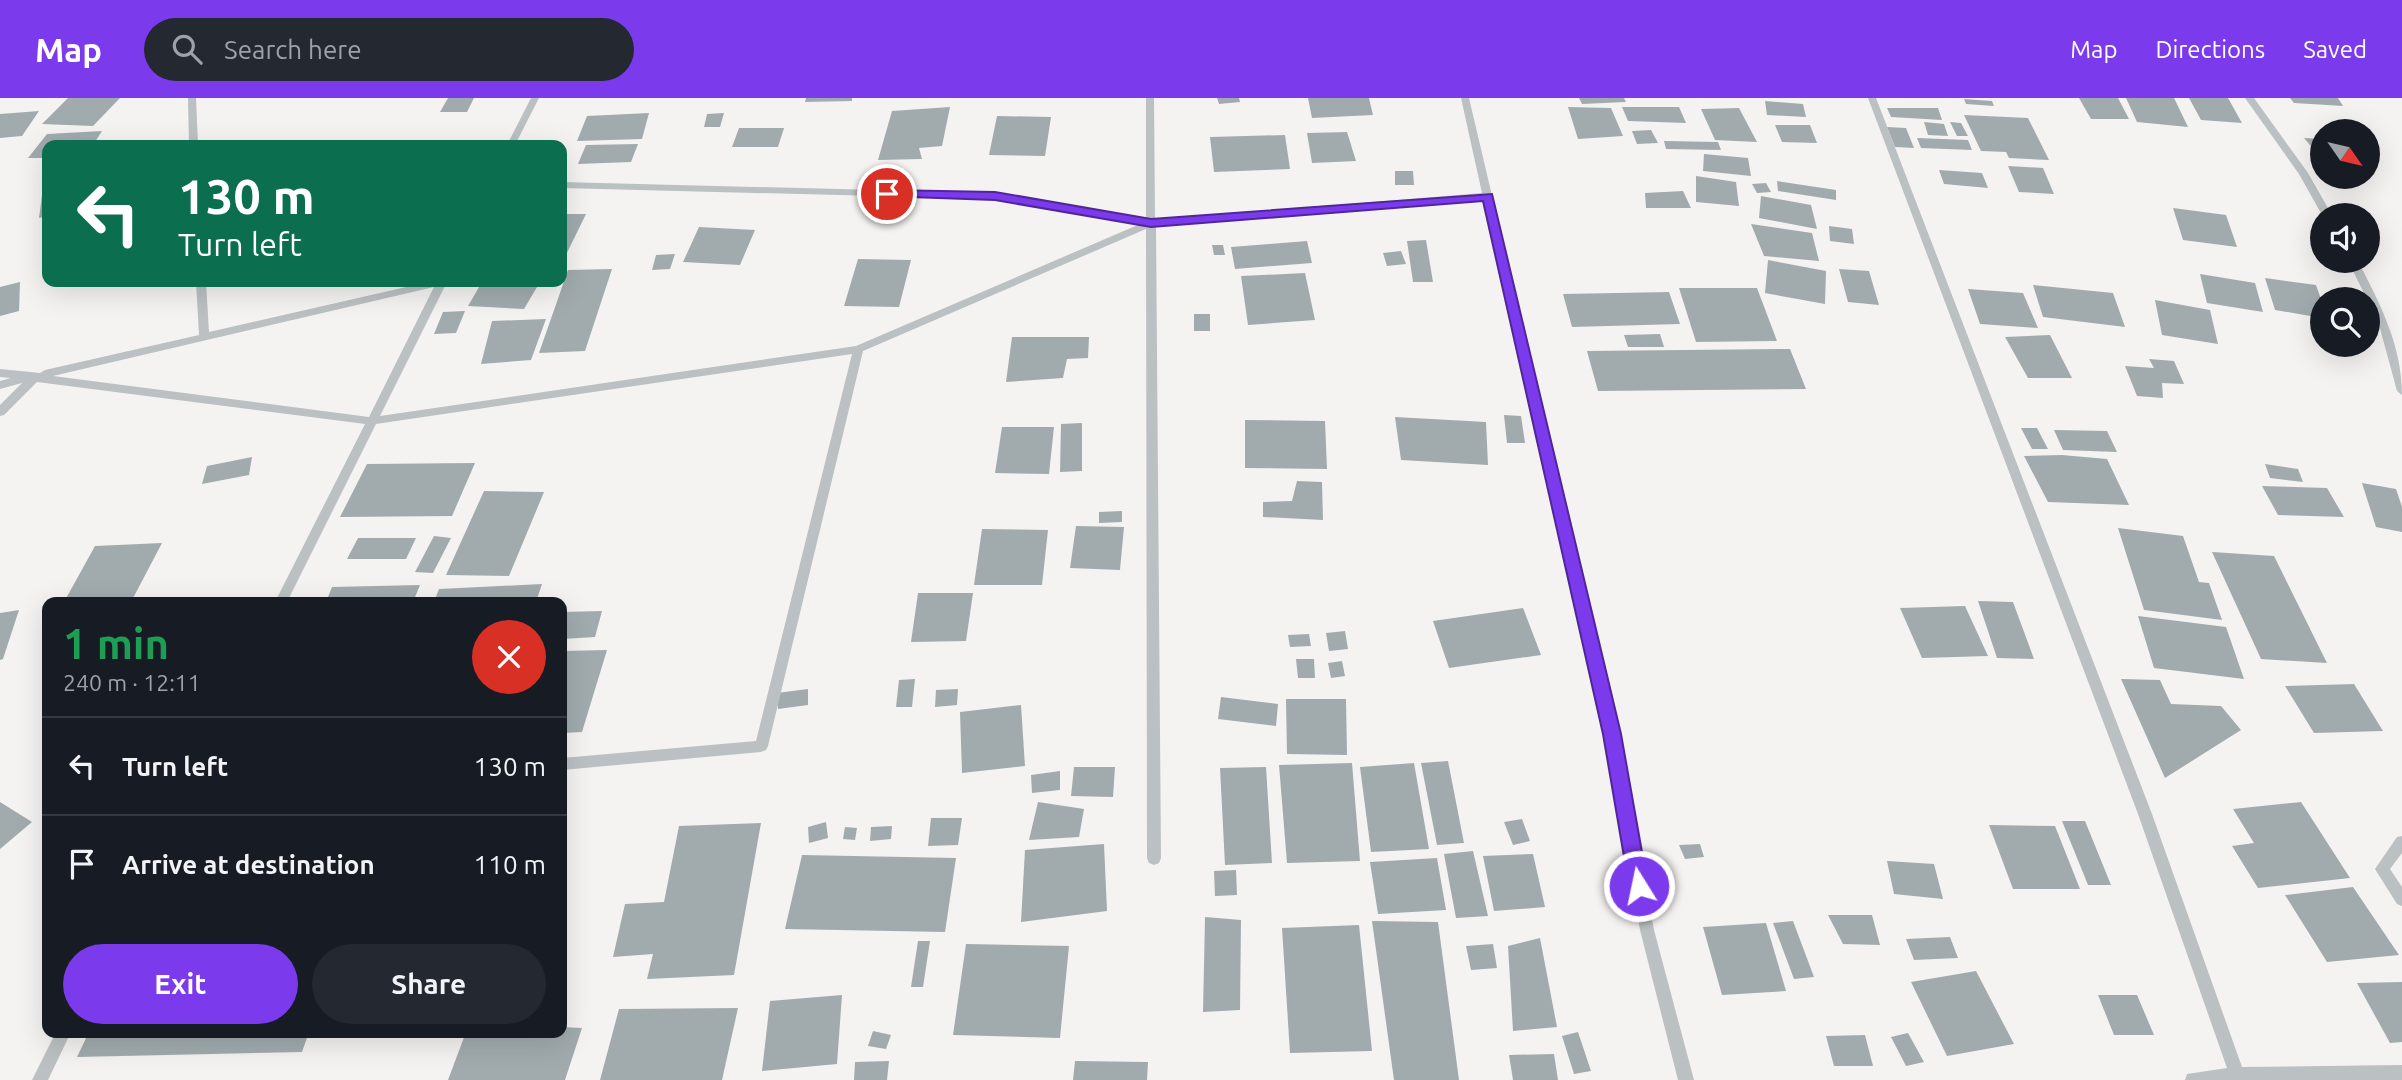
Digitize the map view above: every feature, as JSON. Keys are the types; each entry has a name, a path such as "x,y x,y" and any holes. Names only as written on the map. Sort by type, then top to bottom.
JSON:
{"street":[{"path":"192,98 194,140"},
{"path":"514,140 535,98"},
{"path":"1150,98 1154,858"},
{"path":"1465,98 1612,734 1647,930 1686,1080"},
{"path":"1872,98 2145,814 2238,1078"},
{"path":"2249,98 2303,173 2320,203"},
{"path":"567,185 995,196 1151,223 1488,197"},
{"path":"0,373 372,421 859,349 1151,223"},
{"path":"2359,273 2383,321 2402,391"},
{"path":"201,287 204,337"},
{"path":"0,384 420,287"},
{"path":"284,597 439,287"},
{"path":"567,764 761,746 859,349"},
{"path":"0,412 36,376"},
{"path":"2402,842 2382,869 2402,899"},
{"path":"40,1080 61,1038"},
{"path":"2193,1080 2402,1073"}],"building":[{"path":"68,98 120,98 93,126 42,124"},
{"path":"448,98 474,98 467,112 440,112"},
{"path":"806,98 852,98 852,101 805,102"},
{"path":"1217,98 1239,98 1240,102 1219,104"},
{"path":"1308,98 1369,98 1373,115 1312,118"},
{"path":"1579,98 1624,98 1626,102 1582,104"},
{"path":"2079,98 2118,98 2129,119 2091,119"},
{"path":"2126,98 2174,98 2188,127 2137,122"},
{"path":"2189,98 2228,98 2242,123 2201,120"},
{"path":"2290,98 2338,98 2343,106 2294,103"},
{"path":"1964,99 1992,101 1994,106 1966,104"},
{"path":"1765,101 1803,104 1806,117 1767,115"},
{"path":"950,107 942,146 919,148 922,159 878,160 892,111"},
{"path":"1568,107 1611,108 1623,136 1578,139"},
{"path":"1622,107 1679,107 1686,123 1628,121"},
{"path":"1739,108 1757,142 1715,140 1701,109"},
{"path":"1887,108 1938,108 1942,120 1891,117"},
{"path":"39,111 22,136 0,138 0,114"},
{"path":"649,113 642,139 577,141 587,116"},
{"path":"724,113 720,127 704,127 707,114"},
{"path":"1964,115 2028,118 2049,160 2009,158 2006,152 1981,151"},
{"path":"997,116 1051,117 1045,156 989,155"},
{"path":"1924,122 1944,124 1948,136 1928,135"},
{"path":"1950,122 1961,123 1968,136 1957,136"},
{"path":"1775,125 1810,125 1817,143 1782,142"},
{"path":"1887,127 1906,128 1914,148 1895,147"},
{"path":"739,128 784,128 778,147 732,147"},
{"path":"1651,130 1658,143 1637,144 1632,131"},
{"path":"102,131 96,140 42,140 47,134"},
{"path":"1347,132 1356,161 1312,163 1307,133"},
{"path":"1285,135 1290,169 1214,172 1210,137"},
{"path":"1917,138 1968,140 1972,150 1921,148"},
{"path":"42,140 42,158 28,158"},
{"path":"1664,141 1718,142 1721,150 1666,149"},
{"path":"638,144 631,162 578,164 586,145"},
{"path":"1704,154 1748,158 1751,176 1703,171"},
{"path":"2008,166 2043,168 2054,194 2019,192"},
{"path":"1939,170 1982,173 1988,188 1944,184"},
{"path":"1395,171 1413,171 1414,185 1395,185"},
{"path":"1696,176 1736,182 1739,206 1696,202"},
{"path":"1777,181 1836,190 1836,200 1778,191"},
{"path":"1766,183 1771,192 1757,193 1752,184"},
{"path":"1683,191 1691,208 1646,208 1645,193"},
{"path":"42,195 42,217 39,218"},
{"path":"1761,196 1811,205 1817,229 1759,218"},
{"path":"2173,208 2226,215 2237,247 2183,240"},
{"path":"567,214 586,214 567,253"},
{"path":"1751,224 1812,233 1819,261 1764,256"},
{"path":"1829,226 1852,229 1854,244 1830,241"},
{"path":"699,227 755,230 740,265 683,262"},
{"path":"1426,240 1433,282 1413,282 1407,241"},
{"path":"1307,241 1312,263 1235,269 1231,247"},
{"path":"1212,245 1223,245 1225,255 1214,255"},
{"path":"1401,251 1406,264 1387,266 1383,253"},
{"path":"675,254 670,269 652,270 656,255"},
{"path":"858,259 911,260 899,307 844,306"},
{"path":"1768,260 1826,271 1825,304 1765,293"},
{"path":"612,269 585,351 539,353 562,287 567,287 568,270"},
{"path":"1839,269 1869,271 1879,305 1848,302"},
{"path":"1305,273 1315,320 1248,325 1241,276"},
{"path":"2200,274 2255,283 2263,312 2207,303"},
{"path":"2265,278 2316,285 2317,287 2310,287 2310,316 2275,310"},
{"path":"20,282 19,311 0,316 0,287"},
{"path":"2033,285 2113,293 2125,327 2043,317"},
{"path":"479,287 537,287 524,309 468,306"},
{"path":"1679,288 1757,288 1777,341 1696,342"},
{"path":"1968,289 2023,293 2038,328 1980,324"},
{"path":"1669,292 1680,324 1572,327 1563,294"},
{"path":"2155,300 2210,310 2218,344 2162,335"},
{"path":"465,311 456,333 434,334 443,312"},
{"path":"1194,314 1210,314 1210,331 1194,331"},
{"path":"546,319 531,360 481,364 492,321"},
{"path":"1660,334 1664,347 1628,347 1624,335"},
{"path":"2050,335 2072,378 2028,378 2005,337"},
{"path":"1012,337 1089,337 1088,358 1067,359 1063,378 1006,382"},
{"path":"1790,349 1806,389 1598,391 1587,351"},
{"path":"2149,359 2174,361 2184,384 2162,383 2163,398 2137,396 2125,366 2154,368"},
{"path":"1504,415 1521,416 1525,443 1507,443"},
{"path":"1395,417 1486,422 1488,465 1401,460"},
{"path":"1245,420 1325,421 1327,469 1245,468"},
{"path":"1082,423 1082,471 1060,472 1061,424"},
{"path":"1002,427 1054,427 1049,474 995,473"},
{"path":"2021,428 2037,428 2048,449 2032,449"},
{"path":"2054,430 2107,431 2117,452 2063,450"},
{"path":"2062,455 2107,459 2129,505 2048,502 2024,456"},
{"path":"252,457 249,475 202,484 207,466"},
{"path":"475,463 452,516 340,517 367,464"},
{"path":"2265,464 2298,469 2303,482 2270,478"},
{"path":"1297,481 1322,482 1323,520 1263,517 1263,502 1292,501"},
{"path":"2362,483 2396,489 2402,507 2402,532 2376,527"},
{"path":"2262,486 2327,488 2344,517 2278,515"},
{"path":"484,491 544,492 509,576 446,575"},
{"path":"1122,511 1122,522 1099,523 1099,512"},
{"path":"1076,526 1124,527 1120,570 1070,568"},
{"path":"2118,528 2183,536 2199,582 2209,583 2222,620 2144,610"},
{"path":"982,529 1048,530 1042,585 974,585"},
{"path":"434,536 451,538 433,573 415,572"},
{"path":"358,538 416,538 406,559 347,559"},
{"path":"162,543 134,597 67,597 95,546"},
{"path":"2212,552 2274,556 2327,663 2261,659"},
{"path":"542,584 538,597 436,597 439,589"},
{"path":"420,585 415,597 328,597 332,587"},
{"path":"918,593 973,593 966,641 911,642"},
{"path":"1978,601 2013,602 2034,659 1997,658"},
{"path":"1965,606 1988,656 1922,658 1900,608"},
{"path":"1523,608 1541,655 1449,668 1433,621"},
{"path":"19,610 3,659 0,660 0,613"},
{"path":"602,611 595,637 567,639 567,612"},
{"path":"2138,616 2226,627 2244,679 2154,668"},
{"path":"1345,631 1348,649 1329,651 1326,633"},
{"path":"1309,634 1311,646 1290,647 1288,635"},
{"path":"607,650 582,732 567,733 567,651"},
{"path":"1296,659 1314,659 1315,678 1298,678"},
{"path":"1342,661 1345,676 1331,678 1328,663"},
{"path":"915,679 912,707 896,707 899,680"},
{"path":"2121,679 2160,680 2171,704 2221,706 2241,730 2165,778"},
{"path":"2354,684 2383,731 2314,733 2285,686"},
{"path":"808,689 808,705 778,709 777,693"},
{"path":"958,689 957,705 935,707 936,690"},
{"path":"1221,697 1278,704 1276,726 1218,719"},
{"path":"1286,699 1346,699 1347,755 1287,754"},
{"path":"1021,705 1025,766 962,773 960,712"},
{"path":"1448,761 1464,843 1437,845 1421,763"},
{"path":"1352,763 1360,861 1287,863 1279,765"},
{"path":"1414,763 1429,849 1371,852 1360,767"},
{"path":"1074,767 1115,767 1113,797 1071,796"},
{"path":"1266,767 1272,863 1225,865 1220,768"},
{"path":"1060,771 1060,790 1032,793 1031,775"},
{"path":"0,802 32,822 0,849"},
{"path":"1038,802 1084,809 1079,837 1029,840"},
{"path":"2301,802 2350,878 2258,888 2232,846 2254,843 2233,809"},
{"path":"931,818 962,818 958,845 928,846"},
{"path":"1522,819 1530,841 1513,845 1504,822"},
{"path":"2062,821 2085,821 2111,885 2088,885"},
{"path":"826,822 828,838 809,843 808,827"},
{"path":"761,823 734,975 647,979 653,954 613,957 625,904 664,902 679,826"},
{"path":"1989,825 2055,826 2080,889 2013,889"},
{"path":"892,826 891,839 870,841 871,827"},
{"path":"845,827 857,828 855,840 843,839"},
{"path":"1104,844 1107,911 1021,922 1025,850"},
{"path":"1700,844 1704,857 1685,859 1679,845"},
{"path":"1473,851 1488,916 1456,918 1444,854"},
{"path":"1533,854 1545,907 1494,911 1483,856"},
{"path":"802,855 956,858 945,932 785,929"},
{"path":"1437,858 1446,910 1378,914 1370,862"},
{"path":"1887,861 1934,864 1943,899 1894,894"},
{"path":"1236,870 1237,895 1215,896 1214,871"},
{"path":"2353,887 2399,955 2327,962 2285,895"},
{"path":"1828,915 1872,915 1880,945 1843,944"},
{"path":"1205,917 1241,920 1240,1010 1203,1012"},
{"path":"1372,921 1438,922 1459,1080 1394,1080"},
{"path":"1793,921 1814,977 1794,979 1773,923"},
{"path":"1766,923 1786,991 1722,995 1703,927"},
{"path":"1359,925 1372,1051 1290,1053 1282,928"},
{"path":"1950,937 1958,958 1914,960 1906,939"},
{"path":"1540,938 1557,1027 1513,1031 1508,946"},
{"path":"918,941 930,941 923,987 911,987"},
{"path":"966,944 1069,946 1060,1038 953,1035"},
{"path":"1493,944 1497,968 1471,970 1466,946"},
{"path":"1976,971 2014,1044 1947,1056 1911,982"},
{"path":"2402,982 2402,1042 2390,1043 2357,983"},
{"path":"842,995 837,1064 762,1071 770,1001"},
{"path":"2098,995 2137,995 2154,1035 2114,1035"},
{"path":"738,1008 722,1080 600,1080 619,1009"},
{"path":"567,1027 582,1028 565,1080 448,1080 464,1038 567,1038"},
{"path":"873,1031 891,1035 886,1049 868,1046"},
{"path":"1578,1032 1591,1071 1574,1074 1562,1036"},
{"path":"1908,1033 1924,1062 1906,1066 1891,1037"},
{"path":"1865,1035 1873,1066 1834,1066 1826,1036"},
{"path":"86,1038 307,1038 302,1052 77,1057"},
{"path":"1554,1054 1558,1080 1513,1080 1509,1055"},
{"path":"889,1061 887,1080 854,1080 855,1062"},
{"path":"1075,1061 1148,1062 1147,1080 1073,1080"}],"route":[{"path":"887,194 995,196 1151,223 1488,197 1612,734 1639,886"}]}
